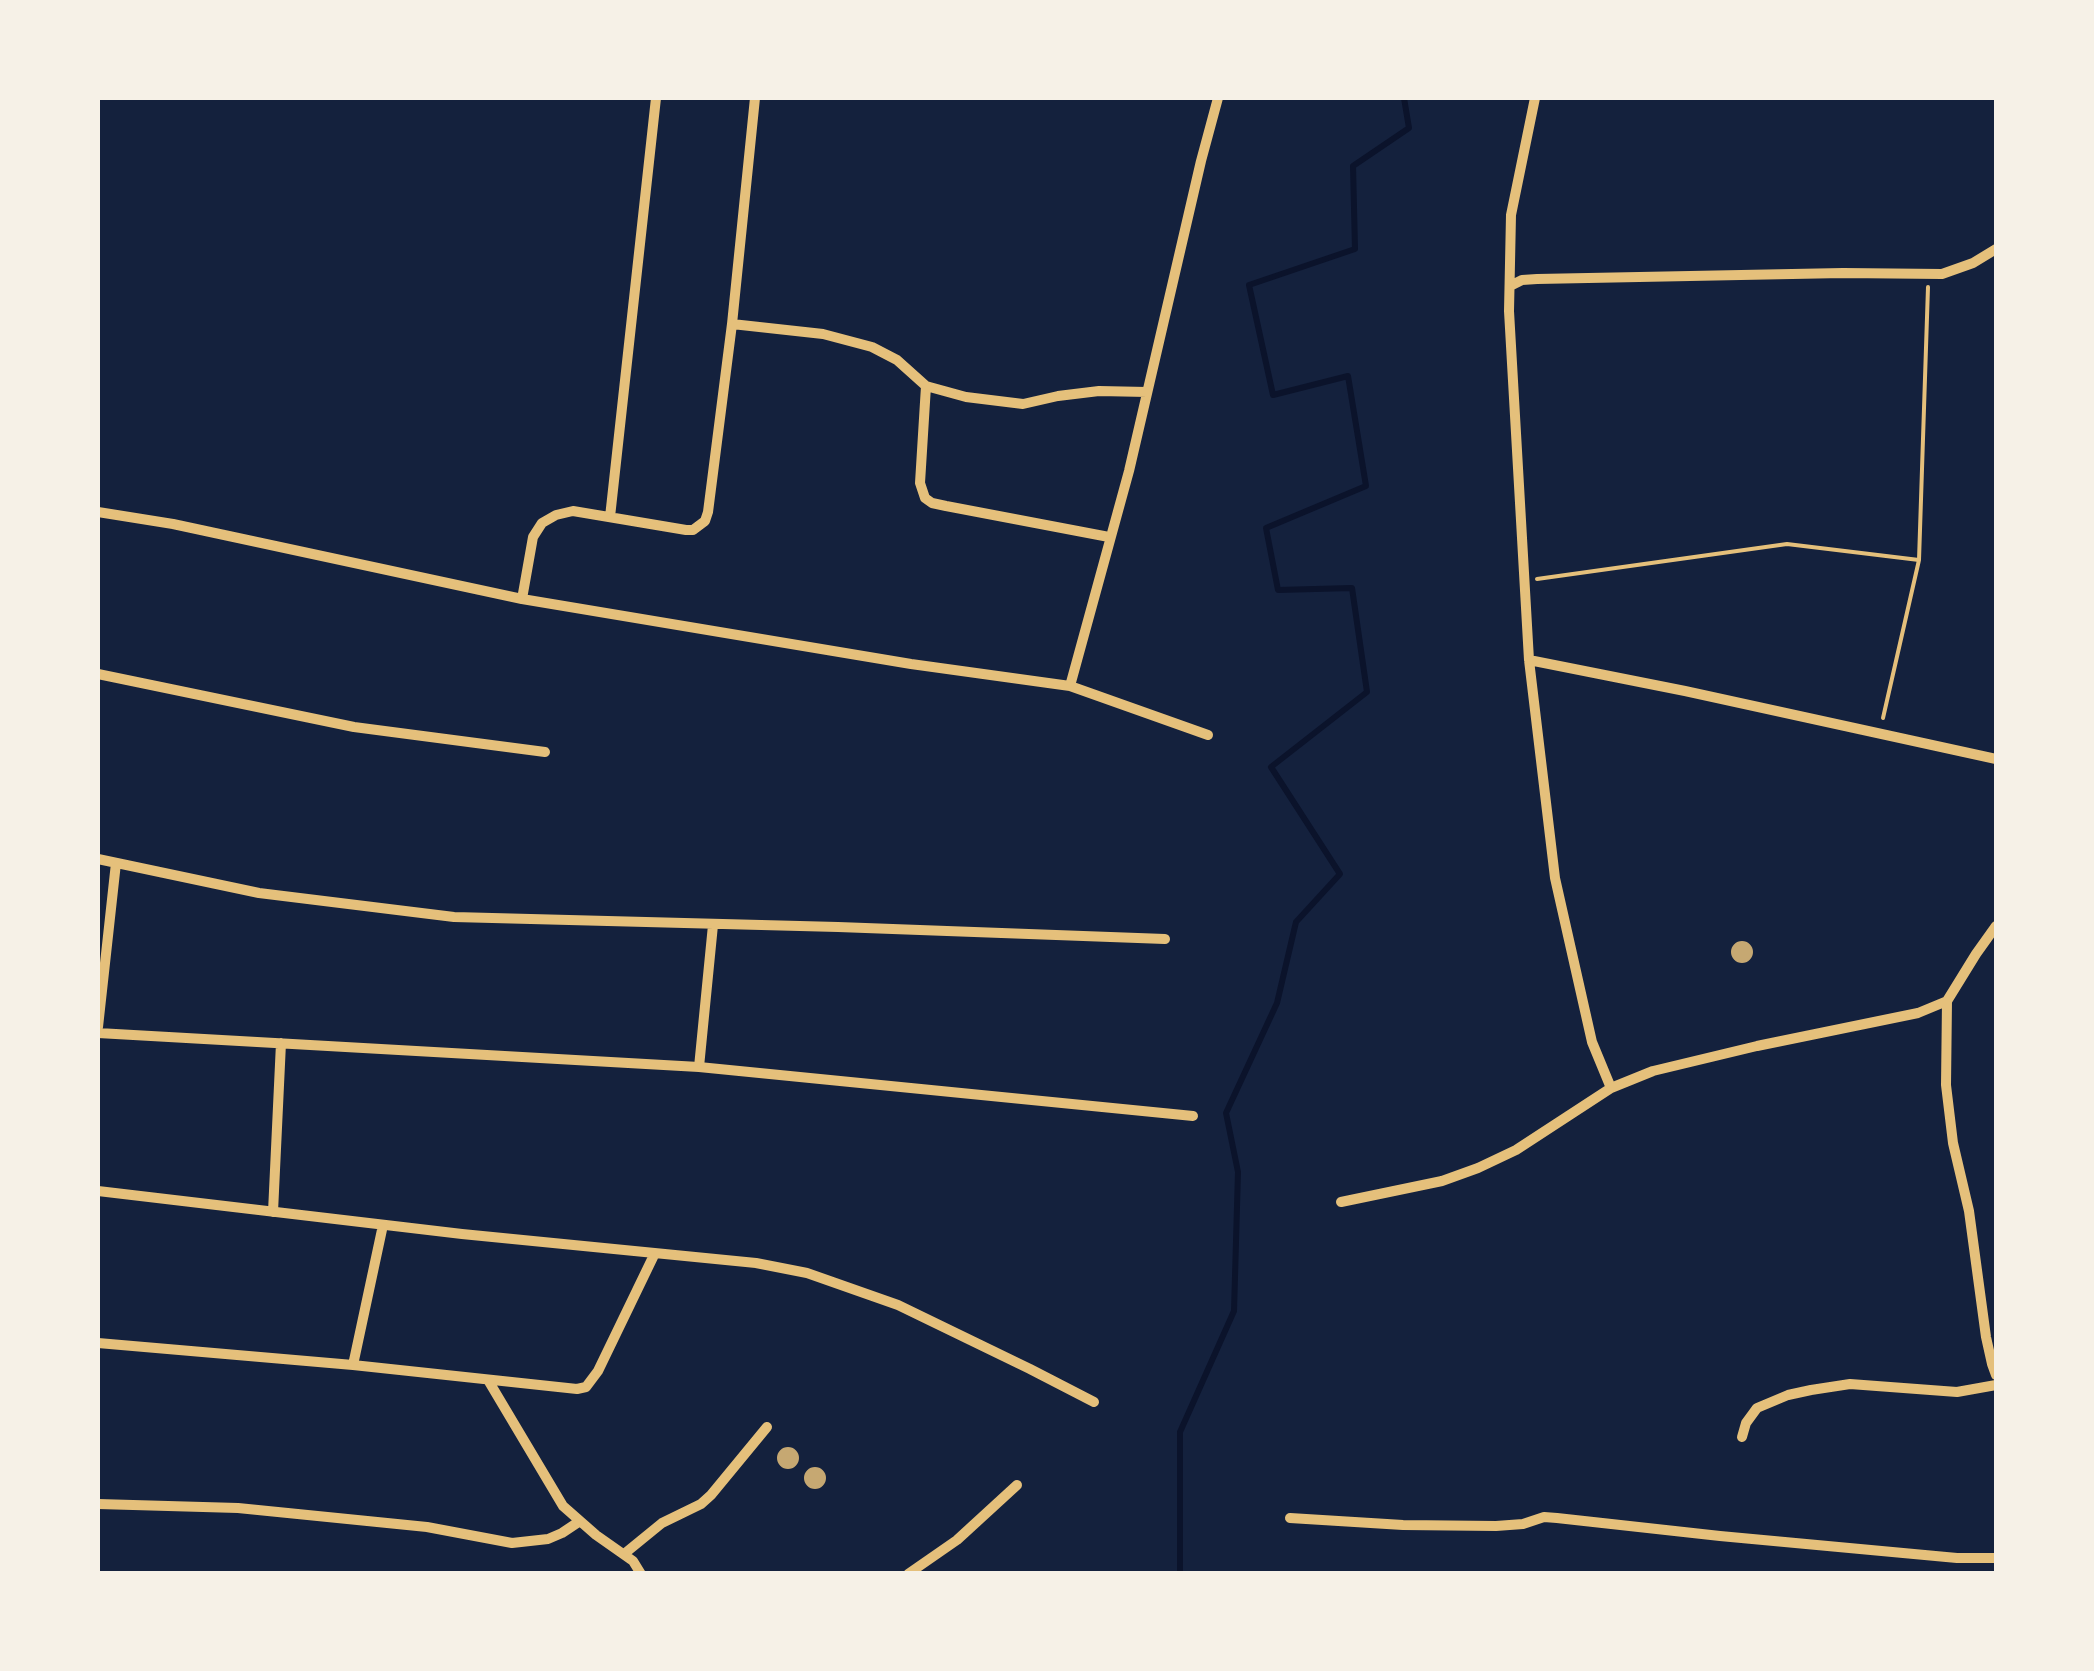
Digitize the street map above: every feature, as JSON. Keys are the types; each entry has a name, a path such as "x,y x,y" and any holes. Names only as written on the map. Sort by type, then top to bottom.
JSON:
{"street":[{"path":"610,517 656,98"},
{"path":"522,599 534,537 542,522 556,515 573,511 686,530 704,522 732,324 755,98"},
{"path":"1070,686 1148,392 1218,98"},
{"path":"1535,98 1512,216 1510,286 1529,660 1555,878 1592,1042 1611,1088"},
{"path":"1510,286 1522,280 1942,274 1973,264 1996,249"},
{"path":"732,324 823,334 872,347 897,360 926,386 1007,404 1099,391 1148,392"},
{"path":"926,386 920,483 932,503 1110,537"},
{"path":"98,512 173,524 522,599 912,664 1070,686 1208,735"},
{"path":"1529,660 1685,690 1996,759"},
{"path":"98,674 354,727 545,752"},
{"path":"98,859 258,894 454,917 1165,939"},
{"path":"116,863 98,1030 700,1066 1192,1116"},
{"path":"700,1066 713,925"},
{"path":"1742,1437 1757,1408 1810,1390 1850,1384 1957,1392 1996,1386 1970,1210 1946,1085 1947,1001 1996,926"},
{"path":"1341,1202 1442,1181 1478,1168 1516,1150 1611,1088 1653,1071 1918,1013 1947,1001"},
{"path":"274,1212 282,1043"},
{"path":"98,1192 756,1263 807,1272 898,1306 1094,1402"},
{"path":"353,1365 383,1224"},
{"path":"98,1343 353,1365 565,1389 586,1387 598,1371 655,1253"},
{"path":"488,1380 563,1506 624,1554 641,1574"},
{"path":"624,1554 662,1523 711,1495 767,1427"},
{"path":"908,1574 979,1522 1016,1485"},
{"path":"98,1504 238,1508 428,1527 512,1543 548,1540 580,1520"},
{"path":"1290,1518 1496,1526 1557,1518 1957,1558 1996,1558"}],"path":[{"path":"1880,733 1919,560 1928,274"},
{"path":"1525,581 1786,544 1919,560"}],"building":[{"path":"1742,941 1750,944 1750,960 1742,963 1734,960 1731,952 1734,944"},
{"path":"788,1447 796,1450 796,1466 788,1469 780,1466 777,1458 780,1450"},
{"path":"815,1467 823,1470 823,1486 815,1489 807,1486 804,1478 807,1470"}],"waterway":[{"path":"1180,1574 1180,1432 1234,1311 1238,1172 1226,1113 1277,1003 1296,922 1340,874 1271,767 1367,692 1352,588 1278,590 1266,528 1366,486 1348,376 1273,395 1249,285 1355,249 1353,166 1409,128 1404,98"}]}
